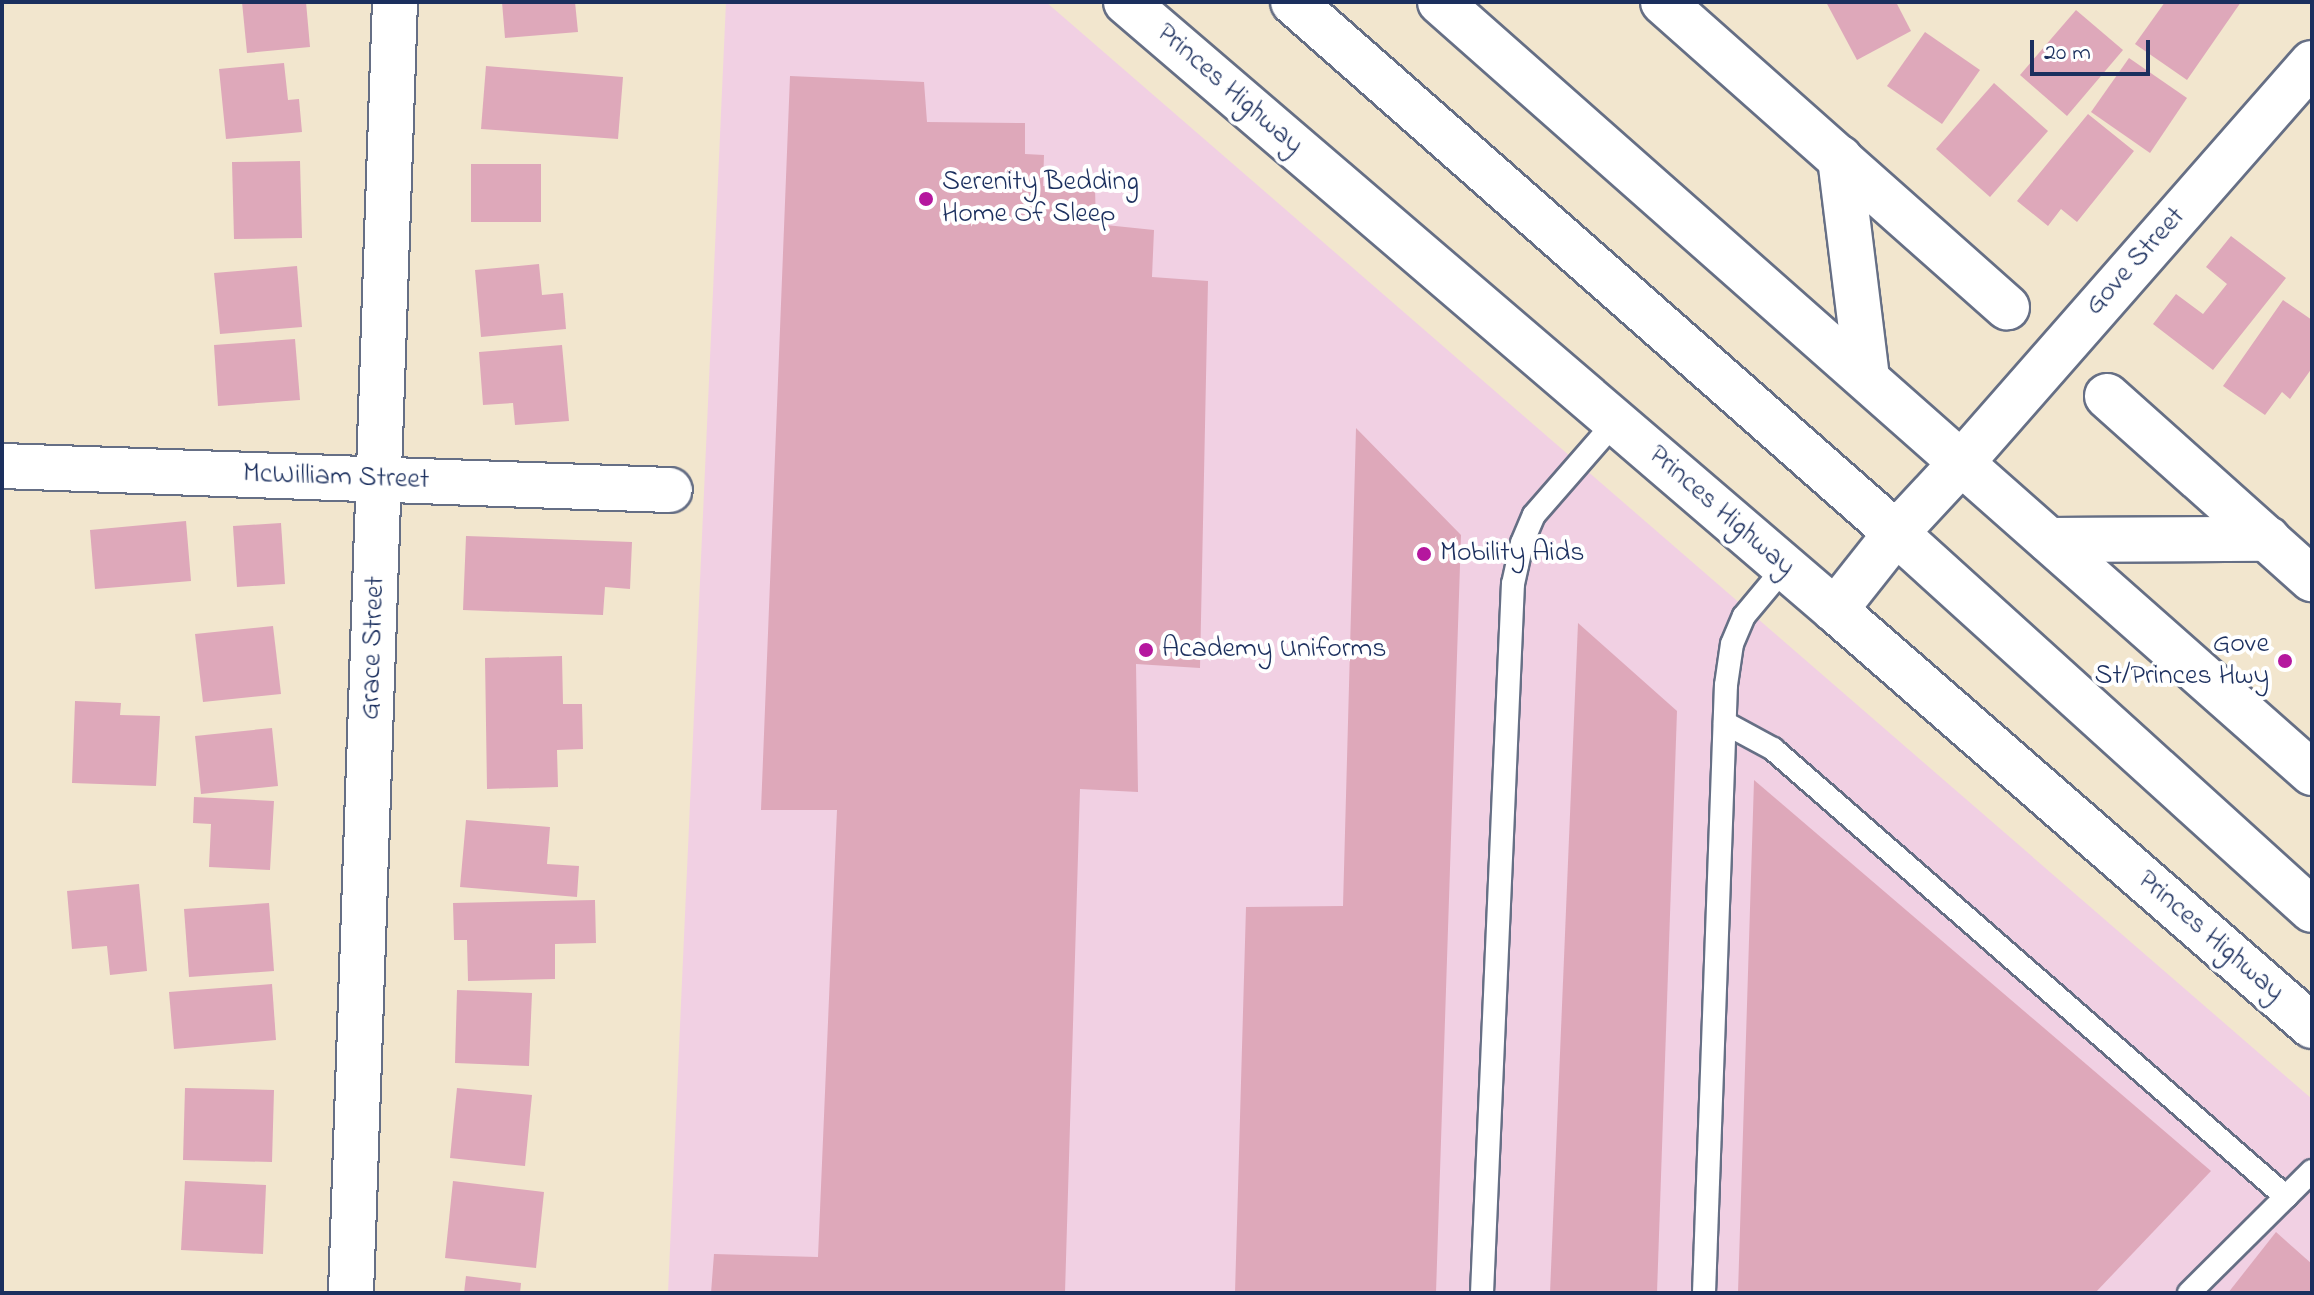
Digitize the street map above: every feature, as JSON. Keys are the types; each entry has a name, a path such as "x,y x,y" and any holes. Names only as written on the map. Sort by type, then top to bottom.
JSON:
{"main road":[{"name":"Grace Street","path":"351,1293 395,2"},
{"name":"Princes Highway","path":"1126,2 1835,610 2312,1026"},
{"path":"1293,2 1896,533 2312,910"},
{"path":"1440,2 2312,773"},
{"path":"1663,2 2007,307"},
{"name":"Gove Street","path":"1835,610 1896,533 2312,63"},
{"path":"1840,158 1867,378"},
{"path":"2107,396 2312,579"},
{"name":"McWilliam Street","path":"2,466 670,490"},
{"path":"2049,540 2268,539"}],"lane":[{"path":"1482,1293 1513,584 1522,543 1534,515 1615,422"},
{"path":"1704,1293 1725,723 1732,644 1744,616 1785,567"},
{"path":"1725,723 1773,749 2286,1197"},
{"path":"2189,1293 2312,1171"}],"shaded area":[{"path":"726,2 1046,2 2312,1099 2312,1293 668,1293"}],"building":[{"path":"242,2 306,2 310,47 247,53"},
{"path":"502,2 575,2 578,32 505,38"},
{"path":"1826,2 1896,2 1911,31 1857,60"},
{"path":"2165,2 2241,2 2187,80 2135,44"},
{"path":"2076,10 2123,50 2067,116 2020,75"},
{"path":"1925,32 1980,70 1942,124 1887,86"},
{"path":"2129,58 2187,98 2150,153 2091,112"},
{"path":"284,63 288,100 299,99 302,132 226,139 219,69"},
{"path":"486,66 623,77 618,139 481,129"},
{"path":"790,76 924,82 927,122 1025,123 1025,154 1044,155 1043,186 1095,188 1096,224 1154,230 1152,277 1208,281 1200,668 1136,664 1138,792 1080,789 1065,1293 711,1293 714,1254 818,1257 837,810 761,810"},
{"path":"1994,83 2048,131 1990,197 1936,149"},
{"path":"2088,114 2134,151 2077,222 2061,209 2048,226 2017,201"},
{"path":"300,161 302,238 234,239 232,162"},
{"path":"471,164 541,164 541,222 471,222"},
{"path":"2231,236 2286,278 2213,370 2153,324 2176,294 2203,314 2227,284 2206,267"},
{"path":"539,264 542,295 563,293 566,329 481,337 475,270"},
{"path":"297,266 302,327 220,334 214,273"},
{"path":"2283,300 2312,320 2312,368 2290,399 2282,392 2265,415 2223,386"},
{"path":"295,339 300,400 218,406 214,345"},
{"path":"562,345 569,421 515,425 513,403 483,405 479,352"},
{"path":"1356,428 1461,535 1436,1293 1235,1293 1246,907 1343,906"},
{"path":"186,521 191,581 95,589 90,530"},
{"path":"281,523 285,584 237,587 233,526"},
{"path":"466,536 632,542 630,589 605,587 603,615 463,610"},
{"path":"1578,623 1677,711 1657,1293 1550,1293"},
{"path":"273,626 281,694 203,702 195,634"},
{"path":"562,656 563,704 582,704 583,749 557,750 558,787 487,789 485,658"},
{"path":"75,701 121,703 120,715 160,716 156,786 72,783"},
{"path":"272,728 278,786 201,794 195,736"},
{"path":"1754,780 2211,1171 2095,1293 1738,1293"},
{"path":"194,797 274,801 270,870 209,867 211,824 193,823"},
{"path":"466,820 550,827 547,864 579,866 577,897 460,887"},
{"path":"139,884 147,971 110,975 107,946 72,949 67,891"},
{"path":"595,900 596,943 555,944 555,979 468,981 467,940 454,940 453,903"},
{"path":"269,903 274,971 189,977 184,909"},
{"path":"272,984 276,1040 174,1049 169,992"},
{"path":"457,990 532,993 529,1066 455,1063"},
{"path":"185,1088 274,1090 272,1162 183,1160"},
{"path":"457,1088 532,1095 525,1166 450,1158"},
{"path":"185,1181 266,1185 263,1254 181,1250"},
{"path":"453,1181 544,1192 536,1268 445,1258"},
{"path":"2276,1232 2312,1264 2312,1293 2228,1293"},
{"path":"466,1276 521,1283 520,1293 464,1293"}],"place":[{"name":"Serenity Bedding Home Of Sleep","path":"926,199"},
{"name":"Mobility Aids","path":"1424,554"},
{"name":"Academy Uniforms","path":"1146,650"},
{"name":"Gove St/Princes Hwy","path":"2285,661"}]}
